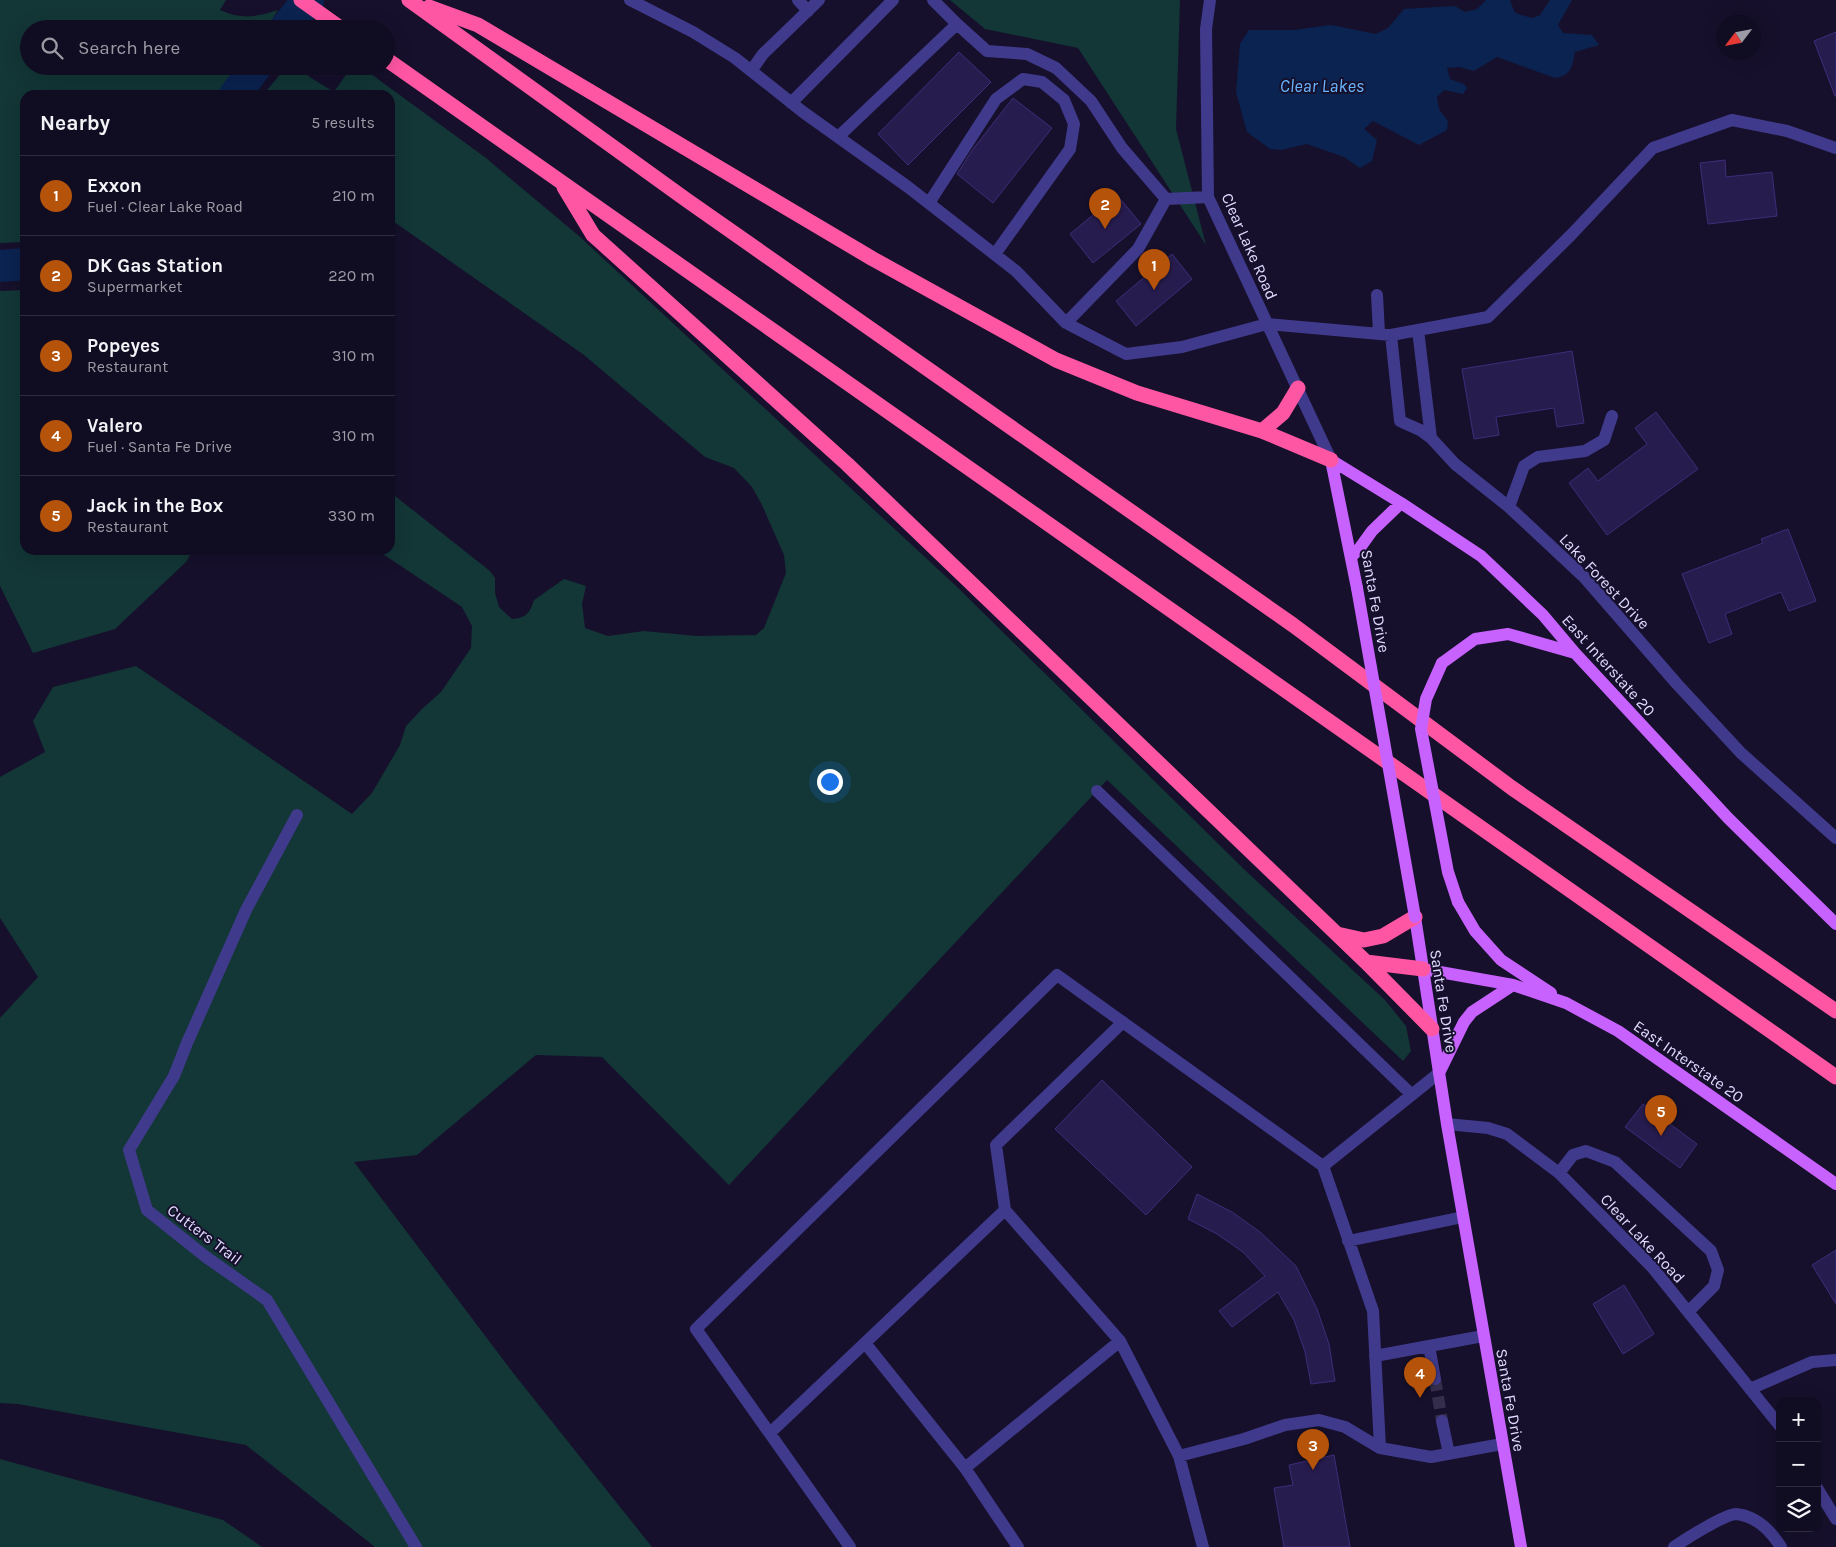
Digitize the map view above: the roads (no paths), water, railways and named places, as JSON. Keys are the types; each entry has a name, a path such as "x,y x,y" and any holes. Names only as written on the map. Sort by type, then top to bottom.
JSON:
{"highway":[{"path":"301,0 329,20"},
{"path":"410,0 478,25 873,259 1056,360 1137,393 1262,430 1331,460"},
{"path":"410,0 688,201 1293,625 1512,788 1836,1011"},
{"path":"395,65 1836,1077"},
{"path":"560,181 592,235 847,464 1366,962 1432,1030"},
{"path":"1262,430 1283,412 1298,388"},
{"path":"1337,934 1364,940 1383,936 1415,917"},
{"path":"1366,962 1423,969"}],"main road":[{"name":"East Interstate 20","path":"1331,460 1401,503 1481,556 1543,615 1728,818 1836,924"},
{"name":"Santa Fe Drive","path":"1331,460 1352,556 1415,917 1447,1124 1483,1336 1521,1547"},
{"path":"1352,556 1372,531 1401,503"},
{"path":"1566,1003 1501,960 1475,931 1458,902 1448,872 1421,729 1426,699 1442,663 1475,639 1508,634 1539,644 1575,652"},
{"name":"East Interstate 20","path":"1423,969 1512,985 1566,1003 1618,1031 1836,1184"},
{"path":"1439,1073 1464,1022 1472,1012 1512,985"}],"street":[{"path":"630,0 693,32 735,58 791,103 929,203 995,254 1016,271 1066,323 1126,354 1182,347 1267,324 1385,334 1488,317 1572,235 1653,148 1732,120 1787,131 1836,148"},
{"path":"798,0 808,11"},
{"path":"751,71 763,54 819,0"},
{"path":"791,103 893,0"},
{"path":"933,0 987,51 1027,54 1056,68 1091,102 1122,148 1166,199"},
{"name":"Clear Lake Road","path":"1210,0 1206,29 1208,197 1331,460"},
{"path":"838,137 957,24"},
{"path":"929,203 996,99 1024,79 1042,82 1064,100 1074,124 1070,149 995,254"},
{"path":"1166,199 1208,197"},
{"path":"1066,323 1138,249 1166,199"},
{"path":"1377,295 1385,334"},
{"path":"1418,330 1431,438"},
{"name":"Lake Forest Drive","path":"1385,334 1400,421 1420,430 1431,438 1455,464 1509,507 1584,577 1677,684 1741,753 1836,838"},
{"path":"1509,507 1524,466 1538,458 1585,451 1604,440 1612,416"},
{"path":"1097,790 1411,1094"},
{"name":"Cutters Trail","path":"297,815 246,910 174,1076 129,1150 147,1210 206,1257 267,1300 416,1547"},
{"path":"850,1547 696,1329 1057,975 1322,1166 1373,1311 1380,1448"},
{"path":"1123,1022 996,1145 1005,1210 1120,1341 1179,1456 1203,1547"},
{"path":"1322,1166 1439,1073"},
{"name":"Clear Lake Road","path":"1447,1124 1488,1128 1507,1134 1559,1173 1652,1267 1776,1421"},
{"path":"1559,1173 1573,1155 1586,1151 1615,1162 1711,1251 1718,1270 1714,1286 1688,1312"},
{"path":"770,1432 1005,1210"},
{"path":"1348,1241 1463,1217"},
{"path":"1375,1356 1483,1336"},
{"path":"964,1468 1120,1341"},
{"path":"865,1343 964,1468 1018,1547"},
{"path":"1429,1346 1435,1379"},
{"path":"1750,1389 1812,1362 1836,1360"},
{"path":"1179,1456 1244,1439 1285,1425 1319,1420 1345,1427 1380,1448 1431,1457 1502,1444"},
{"path":"1442,1421 1449,1454"},
{"path":"1821,1495 1836,1519"},
{"path":"1674,1547 1687,1538 1734,1514 1753,1518 1774,1536 1781,1547"}],"water":[{"name":"Clear Lakes","path":"1486,0 1510,0 1514,11 1532,18 1540,15 1550,0 1572,0 1558,25 1563,33 1592,35 1599,45 1575,52 1572,66 1568,72 1561,77 1555,78 1497,57 1474,71 1460,67 1447,68 1450,79 1464,84 1467,88 1463,94 1444,90 1437,97 1439,109 1448,121 1447,130 1419,145 1373,121 1364,129 1377,140 1372,161 1360,168 1344,157 1307,144 1281,150 1270,149 1247,132 1236,92 1240,44 1249,30 1294,30 1331,25 1376,34 1388,28 1404,9 1455,6 1465,12 1477,9"}],"waterway":[{"path":"292,20 308,0"},
{"path":"239,90 249,75"},
{"path":"0,266 20,264"}],"tunnel":[{"path":"1435,1379 1442,1421"}],"place":[{"name":"DK Gas Station","path":"1105,229"},
{"name":"Exxon","path":"1154,290"},
{"name":"Jack in the Box","path":"1661,1136"},
{"name":"Valero","path":"1420,1398"},
{"name":"Popeyes","path":"1313,1470"}]}
